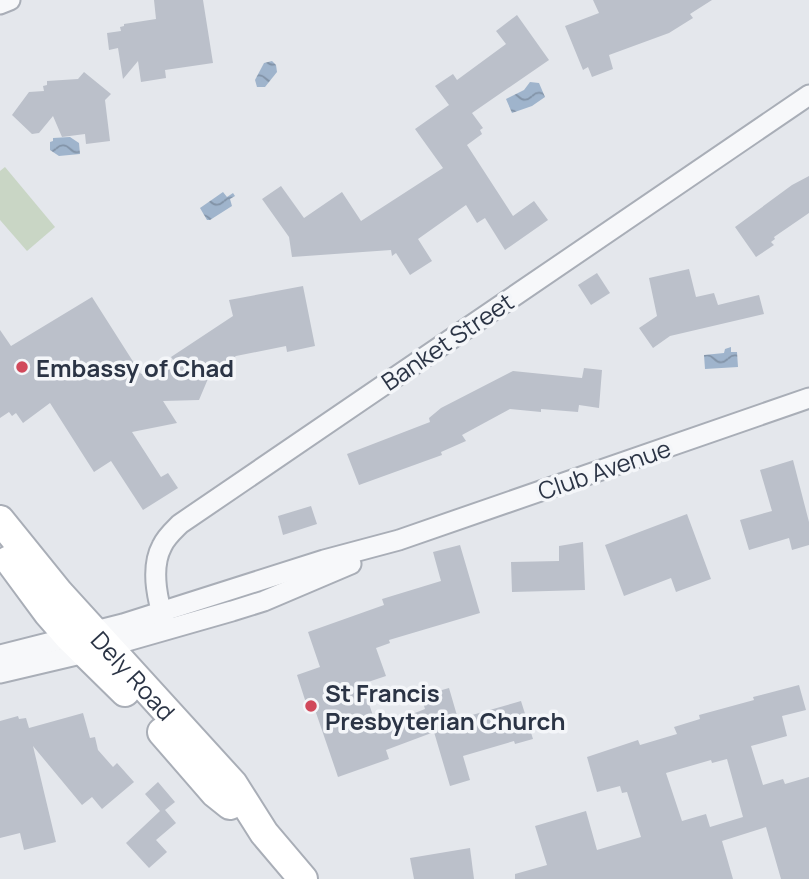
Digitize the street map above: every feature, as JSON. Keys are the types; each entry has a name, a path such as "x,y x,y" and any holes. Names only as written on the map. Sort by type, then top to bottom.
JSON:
{"street":[{"path":"0,4 10,0"},
{"name":"Banket Street","path":"164,621 156,580 157,560 167,538 180,524 809,95"},
{"name":"Club Avenue","path":"0,673 89,642 164,621 264,601 371,555 399,540 809,398"},
{"name":"Dely Road","path":"0,520 59,593 89,642"},
{"name":"Dely Road","path":"0,546 48,614 89,642 233,784 264,833 303,879"},
{"name":"Club Avenue","path":"0,655 89,642"}],"green space":[{"path":"5,167 55,227 27,251 0,220 0,171"}],"water":[{"path":"272,61 277,72 265,87 257,87 255,80 264,63"},
{"path":"530,82 539,83 545,97 532,106 512,113 506,99 524,90"},
{"path":"70,137 79,143 80,154 59,156 50,150 53,138"},
{"path":"223,192 227,197 233,193 235,196 230,199 232,206 207,220 200,208"},
{"path":"731,347 731,352 737,352 738,367 705,369 704,355 724,353 725,349"}],"building":[{"path":"154,0 203,0 213,63 165,70 166,78 141,82 138,61 123,79 118,48 109,50 107,33 121,31 120,27 124,24 156,19"},
{"path":"593,0 712,0 690,14 693,18 669,33 609,55 613,69 592,77 588,67 583,70 565,26 599,13"},
{"path":"517,15 549,60 472,113 483,128 480,130 482,134 467,145 513,216 534,201 548,220 505,250 485,218 477,223 466,205 418,239 432,261 410,275 396,253 392,256 391,250 292,257 289,237 262,199 281,186 304,218 342,192 361,221 443,168 415,129 449,105 435,86 453,74 457,80 506,44 496,31"},
{"path":"84,72 111,94 105,100 110,141 86,144 85,134 62,137 53,116 39,133 32,134 12,115 29,92 44,91 43,86 47,85 47,81 78,79"},
{"path":"809,176 809,213 774,237 771,242 774,245 756,257 735,227 792,185"},
{"path":"689,269 696,297 714,293 718,305 759,295 764,314 670,336 653,348 639,328 657,316 649,278"},
{"path":"597,273 610,293 591,305 578,285"},
{"path":"303,286 315,346 287,352 286,346 236,356 210,374 199,400 163,401 177,423 132,432 161,477 168,473 178,488 143,510 111,461 94,472 50,403 23,423 16,413 12,416 9,412 0,418 0,330 11,346 92,297 141,374 176,364 171,357 233,316 229,300"},
{"path":"584,368 602,370 599,408 579,405 578,412 510,409 462,435 466,441 441,452 442,455 359,485 347,454 430,422 429,418 441,408 513,371 582,378"},
{"path":"793,460 809,522 809,545 792,550 789,538 749,550 740,520 772,511 760,470"},
{"path":"311,506 317,524 283,535 278,516"},
{"path":"687,514 711,579 676,592 671,578 624,596 605,545"},
{"path":"583,542 585,590 512,592 511,562 559,561 559,546"},
{"path":"460,545 480,613 389,640 390,643 376,648 386,676 362,684 377,727 425,709 421,696 449,688 458,719 521,701 533,739 515,744 514,741 463,756 470,780 450,786 434,732 386,750 389,759 338,777 312,701 306,703 297,675 320,667 308,632 384,605 382,599 441,581 433,552"},
{"path":"799,685 806,710 782,716 787,736 751,746 763,785 783,779 785,784 809,777 809,879 781,879 766,827 722,841 733,879 515,879 515,874 547,865 535,826 586,811 597,850 641,837 627,792 622,793 620,786 597,792 587,757 638,740 640,745 677,734 674,727 700,719 699,715 754,700 753,697","holes":["727,759 743,817 710,827 706,814 682,821 666,773 711,760 712,763"]},
{"path":"83,713 90,738 95,737 98,750 113,767 117,763 134,782 102,809 92,797 82,805 33,746 56,842 24,850 20,833 0,838 0,721 18,716 19,719 26,718 29,728"},
{"path":"158,782 175,802 165,810 176,823 156,840 167,852 149,868 126,843 160,811 145,794"},
{"path":"470,848 474,879 414,879 410,858"}],"place":[{"name":"Embassy of Chad","path":"22,367"},
{"name":"St Francis Presbyterian Church","path":"311,706"}]}
